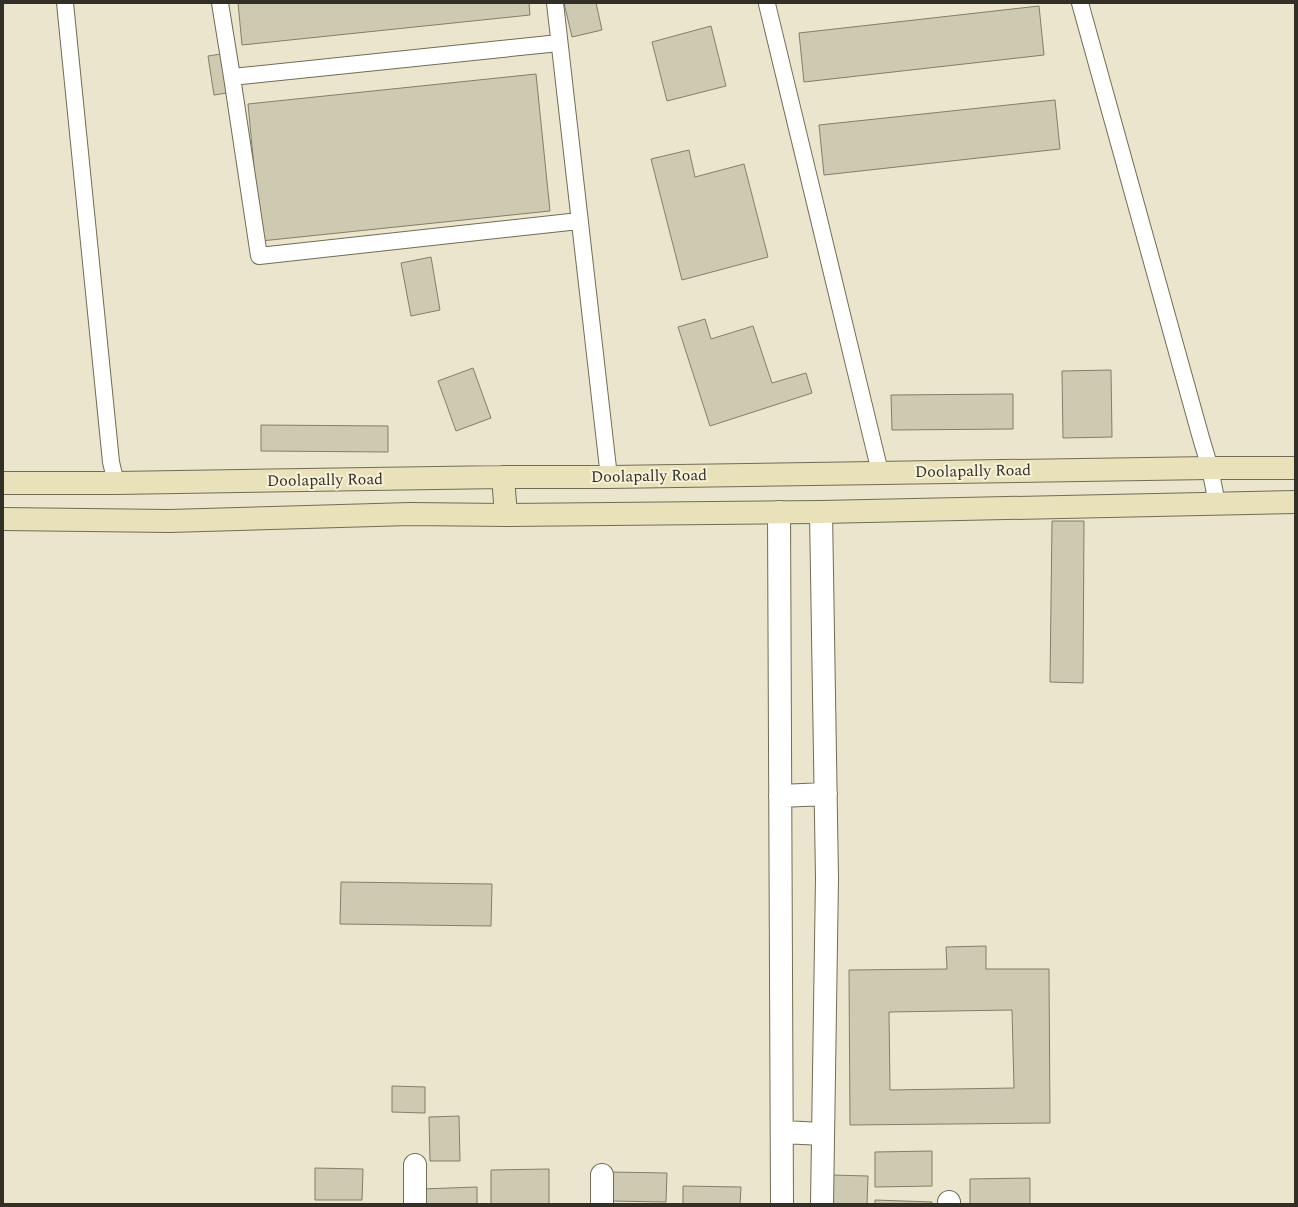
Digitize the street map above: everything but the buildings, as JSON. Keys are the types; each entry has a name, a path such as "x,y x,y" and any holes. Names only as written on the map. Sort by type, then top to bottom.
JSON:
{"main road":[{"name":"Doolapally Road","path":"3,483 116,483 880,472 1295,468"},
{"path":"503,477 506,515"},
{"path":"3,519 169,521 410,514 506,515 821,512 1295,502"}],"street":[{"path":"779,512 782,1204"},
{"path":"821,512 827,878 822,1204"},
{"path":"780,796 826,794"},
{"path":"782,1132 823,1134"},
{"path":"415,1165 415,1204"},
{"path":"602,1175 602,1204"}],"lane":[{"path":"65,3 111,462 116,483"},
{"path":"220,3 259,256 579,222"},
{"path":"555,3 609,477"},
{"path":"1080,3 1210,468 1217,504"},
{"path":"767,4 880,472"},
{"path":"232,77 560,43"}]}
